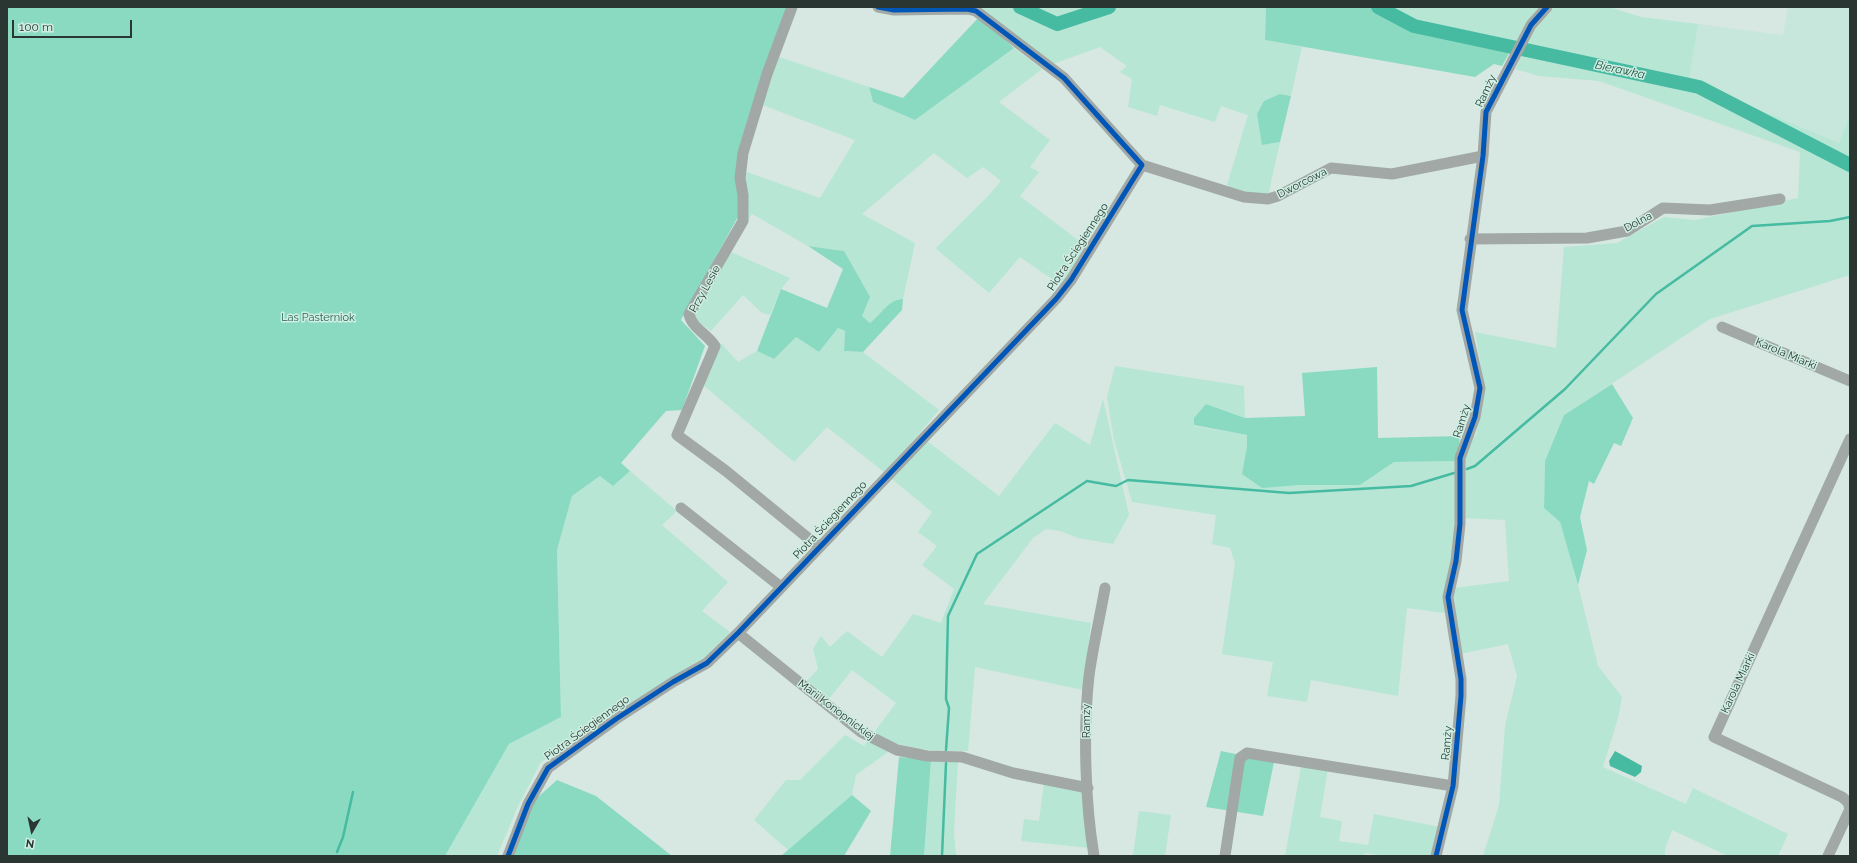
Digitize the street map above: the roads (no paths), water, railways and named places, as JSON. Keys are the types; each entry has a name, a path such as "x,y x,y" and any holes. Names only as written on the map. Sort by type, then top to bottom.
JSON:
{"street":[{"name":"Przy Lesie","path":"792,7 767,74 743,153 740,178 743,195 743,221 689,314 691,322 710,337 715,346 677,435 726,471 819,547"},
{"path":"878,7 894,10 967,9 976,11 1064,78 1142,165"},
{"name":"Ramży","path":"1436,856 1453,786 1461,696 1461,679 1448,597 1456,561 1460,524 1460,458 1475,417 1480,388 1462,310 1470,239 1483,156 1486,112 1512,59 1531,25 1547,7"},
{"name":"Dworcowa","path":"1142,165 1244,197 1268,200 1331,168 1392,174 1483,156"},
{"name":"Piotra Ściegiennego","path":"508,856 528,804 548,768 616,718 707,663 738,633 1056,299 1072,280 1142,165"},
{"name":"Dolna","path":"1470,239 1587,238 1627,230 1663,208 1710,210 1780,199"},
{"name":"Karola Miarki","path":"1722,327 1850,380"},
{"name":"Karola Miarki","path":"1828,856 1850,809 1848,802 1842,797 1714,737 1850,439"},
{"path":"681,508 781,587"},
{"name":"Ramży","path":"1094,856 1088,788 1086,711 1089,674 1105,588"},
{"name":"Marii Konopnickiej","path":"738,633 861,732 878,742 897,750 927,756 962,757 1012,773 1088,788"},
{"path":"1225,856 1240,758 1246,753 1453,786"}],"waterway":[{"name":"Bierawka","path":"1020,7 1057,24 1109,7"},
{"name":"Bierawka","path":"1378,7 1414,26 1699,87 1850,165"},
{"path":"1467,469 1475,466 1565,389 1656,294 1752,226 1830,221 1850,217"},
{"path":"946,750 949,708 946,699 948,616 977,554 1087,481 1116,486 1128,480 1289,493 1411,486 1454,473"},
{"path":"942,856 946,763"},
{"path":"337,852 343,837 353,792"}],"park label":[{"name":"Las Pasterniok","path":"318,318"}]}
